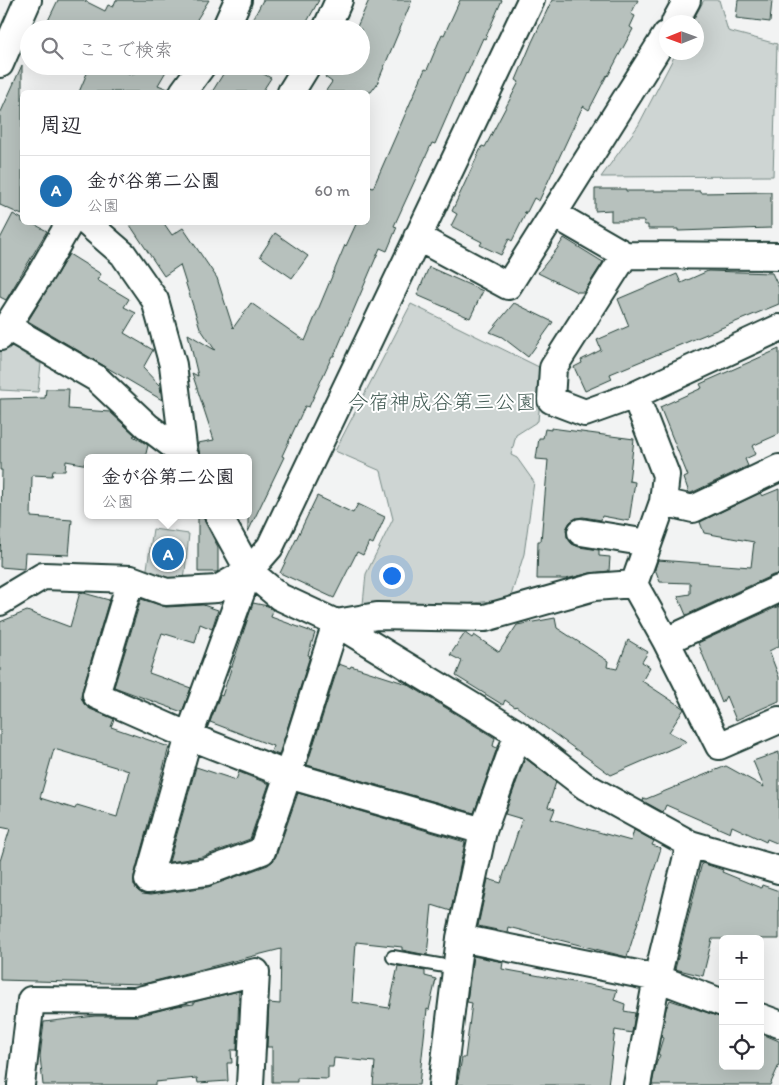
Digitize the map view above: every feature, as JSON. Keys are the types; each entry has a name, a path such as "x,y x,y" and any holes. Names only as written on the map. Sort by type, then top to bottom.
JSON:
{"street":[{"path":"0,64 28,0"},
{"path":"229,20 238,0"},
{"path":"330,20 339,0"},
{"path":"0,602 43,576 130,579 166,592 217,589 249,571 270,547 531,0"},
{"path":"679,15 688,0"},
{"path":"417,238 508,286 659,46"},
{"path":"184,90 195,75"},
{"path":"292,90 301,75"},
{"path":"554,214 625,255 779,256"},
{"path":"68,225 42,272 3,331 96,378 147,426 182,454"},
{"path":"89,225 123,254 155,300 173,365 185,454"},
{"path":"625,255 553,368 551,400 585,413 635,395 779,328"},
{"path":"635,395 666,476 663,502 634,584 666,641 719,746 779,720"},
{"path":"663,502 693,509 779,468"},
{"path":"220,519 249,571 280,597 336,623 518,734 585,786 690,844 779,870"},
{"path":"581,532 648,543"},
{"path":"249,571 189,736 148,880 206,872 262,851 336,623"},
{"path":"130,579 96,695 189,736 288,774 483,830"},
{"path":"336,623 377,616 485,618 594,587 634,584"},
{"path":"666,641 779,589"},
{"path":"442,1085 460,938 483,830 518,734"},
{"path":"637,1085 656,978 690,844"},
{"path":"460,938 656,978 719,1002"},
{"path":"21,1085 31,1000 135,1001 256,972 250,1085"},
{"path":"764,1018 779,1024"}],"lane":[{"path":"393,957 456,968"}],"green space":[{"path":"704,0 719,0 728,31 777,44 773,176 601,177 638,126 672,60 704,60 704,15 696,15"},
{"name":"今宿神成谷第三公園","path":"411,304 543,369 538,421 516,435 511,455 517,458 534,482 524,554 510,599 465,604 400,607 363,604 366,574 393,519 381,471 335,451"},
{"path":"3,341 41,364 38,392 0,390 0,347"},
{"path":"153,529 189,534 184,581 164,582 146,575"}],"building":[{"path":"58,0 83,0 105,11 108,5 113,7 116,0 209,0 197,20 48,20"},
{"path":"263,0 319,0 308,20 253,20"},
{"path":"369,0 412,0 377,84 371,92 370,90 326,90 332,82 325,77 326,75 370,75 370,20 360,20"},
{"path":"460,0 502,0 485,39 483,38 466,73 435,144 432,143 394,226 397,227 387,251 380,248 334,356 332,356 309,407 305,406 282,456 284,457 248,532 248,519 252,519 252,454 200,454 199,450 198,443 214,440 192,373 198,376 188,334 215,350 200,328 180,265 164,276 130,225 165,225 172,235 183,228 217,278 233,328 251,303 305,341 345,245 356,225 370,225 370,187 373,188 425,69 427,70 442,34 444,35"},
{"path":"552,0 638,0 631,14 635,16 630,27 633,29 608,76 589,110 583,106 539,201 534,198 527,212 524,212 526,213 512,241 509,239 501,255 480,245 482,242 451,226 457,214 452,211 482,146 485,147 519,82 516,80"},
{"path":"738,0 772,0 770,22 736,18"},
{"path":"20,69 22,90 20,90 20,214 0,205 0,114"},
{"path":"86,75 164,75 158,85 168,89 168,90 80,90"},
{"path":"222,75 266,75 271,78 263,90 213,90"},
{"path":"595,189 700,191 700,193 771,192 771,228 678,231 678,229 648,229 648,225 644,225 644,221 611,221 611,210 595,211"},
{"path":"13,214 20,218 20,225 36,225 47,231 6,300 0,297 0,239"},
{"path":"275,233 308,256 292,278 260,256"},
{"path":"564,238 603,262 584,292 577,292 538,273"},
{"path":"69,254 101,274 97,280 129,299 124,307 136,313 124,333 153,350 143,368 160,386 162,400 28,321"},
{"path":"429,267 483,291 470,318 417,295"},
{"path":"708,271 772,273 779,288 779,304 610,374 612,379 585,391 574,367 582,363 581,360 601,350 597,340 629,326 618,299 677,274 681,283"},
{"path":"514,303 553,322 528,357 502,337 490,332"},
{"path":"779,349 779,434 752,446 756,454 745,459 748,466 689,493 684,478 688,476 660,407 702,388 700,384"},
{"path":"46,389 69,389 68,409 110,412 135,435 133,436 148,445 146,454 84,454 84,464 66,461 65,471 53,471 52,476 32,475 31,517 72,520 69,555 25,553 24,569 0,567 2,470 0,470 0,399 45,398"},
{"path":"551,428 634,439 629,481 635,482 629,521 602,516 601,520 583,517 576,518 570,522 566,529 567,537 572,544 599,550 599,556 610,557 609,571 590,573 566,579 537,579 538,541 541,541 548,460 536,459 539,438 543,438 545,429 551,430"},
{"path":"779,489 779,574 773,575 686,615 678,596 690,594 690,583 660,582 655,569 658,560 751,567 754,542 704,533 700,522 760,493 762,496"},
{"path":"317,496 353,513 358,504 385,517 373,544 369,542 363,555 357,552 334,598 280,573"},
{"path":"198,519 204,519 218,547 218,571 198,572"},
{"path":"80,592 109,600 81,697 84,704 90,709 114,719 111,727 169,747 134,876 136,889 142,894 150,895 208,887 268,865 276,856 298,793 465,842 451,911 432,905 427,955 402,950 402,947 356,942 352,1002 389,1008 398,966 425,971 425,976 436,979 429,1010 427,1009 419,1085 373,1085 375,1062 334,1058 333,1067 328,1067 328,1079 297,1078 297,1082 272,1082 272,1047 267,1047 269,1003 280,1004 281,949 143,984 0,980 0,861 10,829 0,827 0,622 27,611 70,627","holes":["54,749 129,771 117,817 77,805 75,809 40,798"]},
{"path":"141,599 166,607 203,605 218,610 212,629 200,624 195,643 162,633 149,673 191,688 182,712 114,687"},
{"path":"253,603 268,606 273,610 271,617 315,633 308,655 310,656 279,755 271,752 273,746 210,722 220,695 222,696"},
{"path":"779,606 779,646 769,651 779,677 779,701 736,720 726,696 722,703 698,643"},
{"path":"555,618 557,628 608,661 607,667 617,669 628,640 648,652 642,662 650,667 642,681 684,709 669,732 687,742 611,775 516,706 505,700 503,705 456,676 462,661 450,655 465,633 472,638 474,635 499,652 517,625"},
{"path":"339,664 407,684 495,738 493,746 497,748 474,813 307,765"},
{"path":"779,752 779,844 767,839 766,842 732,826 730,833 666,805 663,812 643,801 644,798 646,799 726,766 764,787 753,761"},
{"path":"525,758 556,782 548,807 555,809 551,819 631,841 634,830 654,841 652,845 661,848 627,957 508,927 507,932 478,926 488,879 501,883 522,819 505,814"},
{"path":"196,767 236,780 239,772 269,784 250,839 202,857 169,862"},
{"path":"702,863 723,870 722,872 761,888 762,885 779,891 779,939 764,939 764,935 719,935 719,939 712,939 703,976 675,969"},
{"path":"473,956 503,962 502,969 617,990 614,1000 625,1004 624,1011 635,1013 632,1033 615,1030 608,1085 457,1085 462,1058 465,1058 472,1003 467,1002"},
{"path":"239,991 237,1050 231,1050 232,1063 227,1063 228,1081 198,1083 197,1078 155,1082 155,1085 43,1085 40,1056 44,1022 95,1016 138,1016 177,1006 194,1004 194,1002"},
{"path":"670,1000 719,1017 719,1070 764,1070 764,1035 779,1041 779,1065 770,1085 652,1085 656,1064 660,1055 658,1054 663,1038 661,1037 666,1009"}],"place":[{"name":"金が谷第二公園","path":"168,554"}]}
